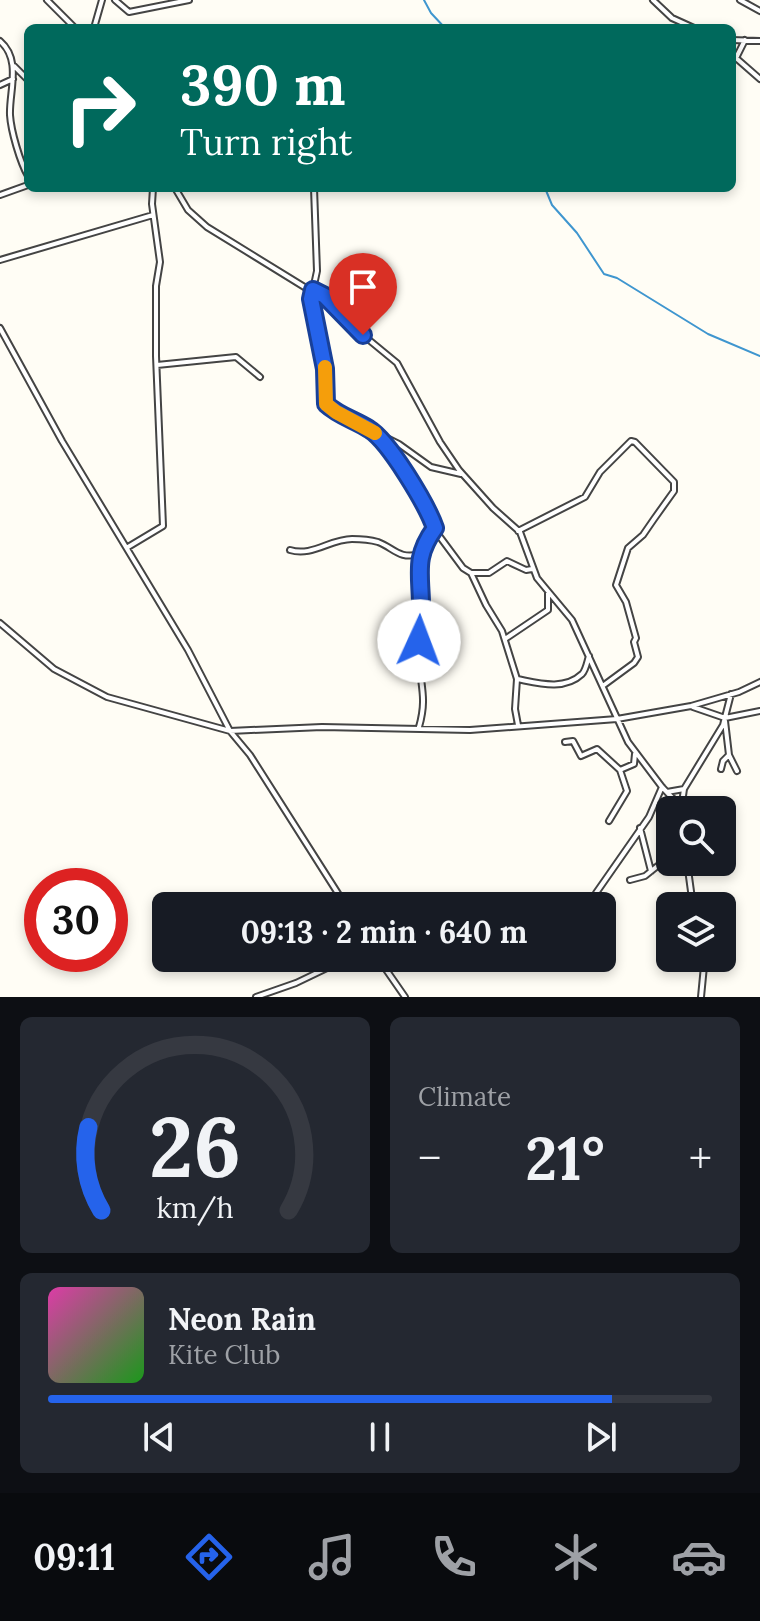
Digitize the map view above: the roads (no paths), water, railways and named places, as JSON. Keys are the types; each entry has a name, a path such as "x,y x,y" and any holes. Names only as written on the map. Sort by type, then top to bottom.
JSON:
{"street":[{"path":"47,0 71,24"},
{"path":"95,24 102,0"},
{"path":"115,0 129,12 189,0"},
{"path":"653,0 672,18 685,24"},
{"path":"740,0 760,11"},
{"path":"736,40 760,41"},
{"path":"745,40 736,58 760,79"},
{"path":"0,41 6,46 12,64 10,118 18,158 24,169"},
{"path":"12,64 24,76"},
{"path":"0,85 13,79"},
{"path":"0,195 24,186"},
{"path":"128,547 163,528 156,286 160,262 153,192"},
{"path":"177,192 188,210 207,227 248,254 266,261 325,296 363,335 397,363 440,442 463,475 525,542 532,569 572,620 635,752 670,796"},
{"path":"314,192 317,271 311,299 325,369 326,404 399,444 431,467 463,475"},
{"path":"0,260 153,215"},
{"path":"0,328 62,441 188,650 230,731 245,748 337,892"},
{"path":"157,365 236,357 260,377"},
{"path":"371,430 413,484 435,528 463,568 471,573 505,639 517,679 515,709 518,725"},
{"path":"518,531 585,497 600,472 631,441 674,482 674,491 643,535 628,548 616,585 626,602 638,657 604,685"},
{"path":"419,727 425,704 419,661 421,603 418,566 426,541 435,528"},
{"path":"290,550 306,553 350,539 379,543 389,550 410,556 421,554"},
{"path":"471,573 489,573 507,561 526,570 532,569"},
{"path":"505,639 548,610 548,592"},
{"path":"0,623 54,669 107,697 230,731 419,727 470,730 617,719 691,706 760,682"},
{"path":"517,679 547,684 569,682 584,672 589,656"},
{"path":"683,796 725,718 731,694"},
{"path":"691,706 725,718 760,711"},
{"path":"725,718 729,732 729,755 737,771"},
{"path":"565,742 573,741 581,756 597,749 620,770 627,791 609,821"},
{"path":"620,770 634,764 635,752"},
{"path":"721,769 729,755"},
{"path":"597,892 649,817 662,787"},
{"path":"667,792 684,789"},
{"path":"640,828 651,871"},
{"path":"630,880 640,878 656,867"},
{"path":"256,997 319,972"},
{"path":"388,972 405,997"},
{"path":"701,997 703,972"}],"waterway":[{"path":"424,0 441,24"},
{"path":"547,192 552,205 577,233 604,274 617,278 708,334 760,356"}]}
